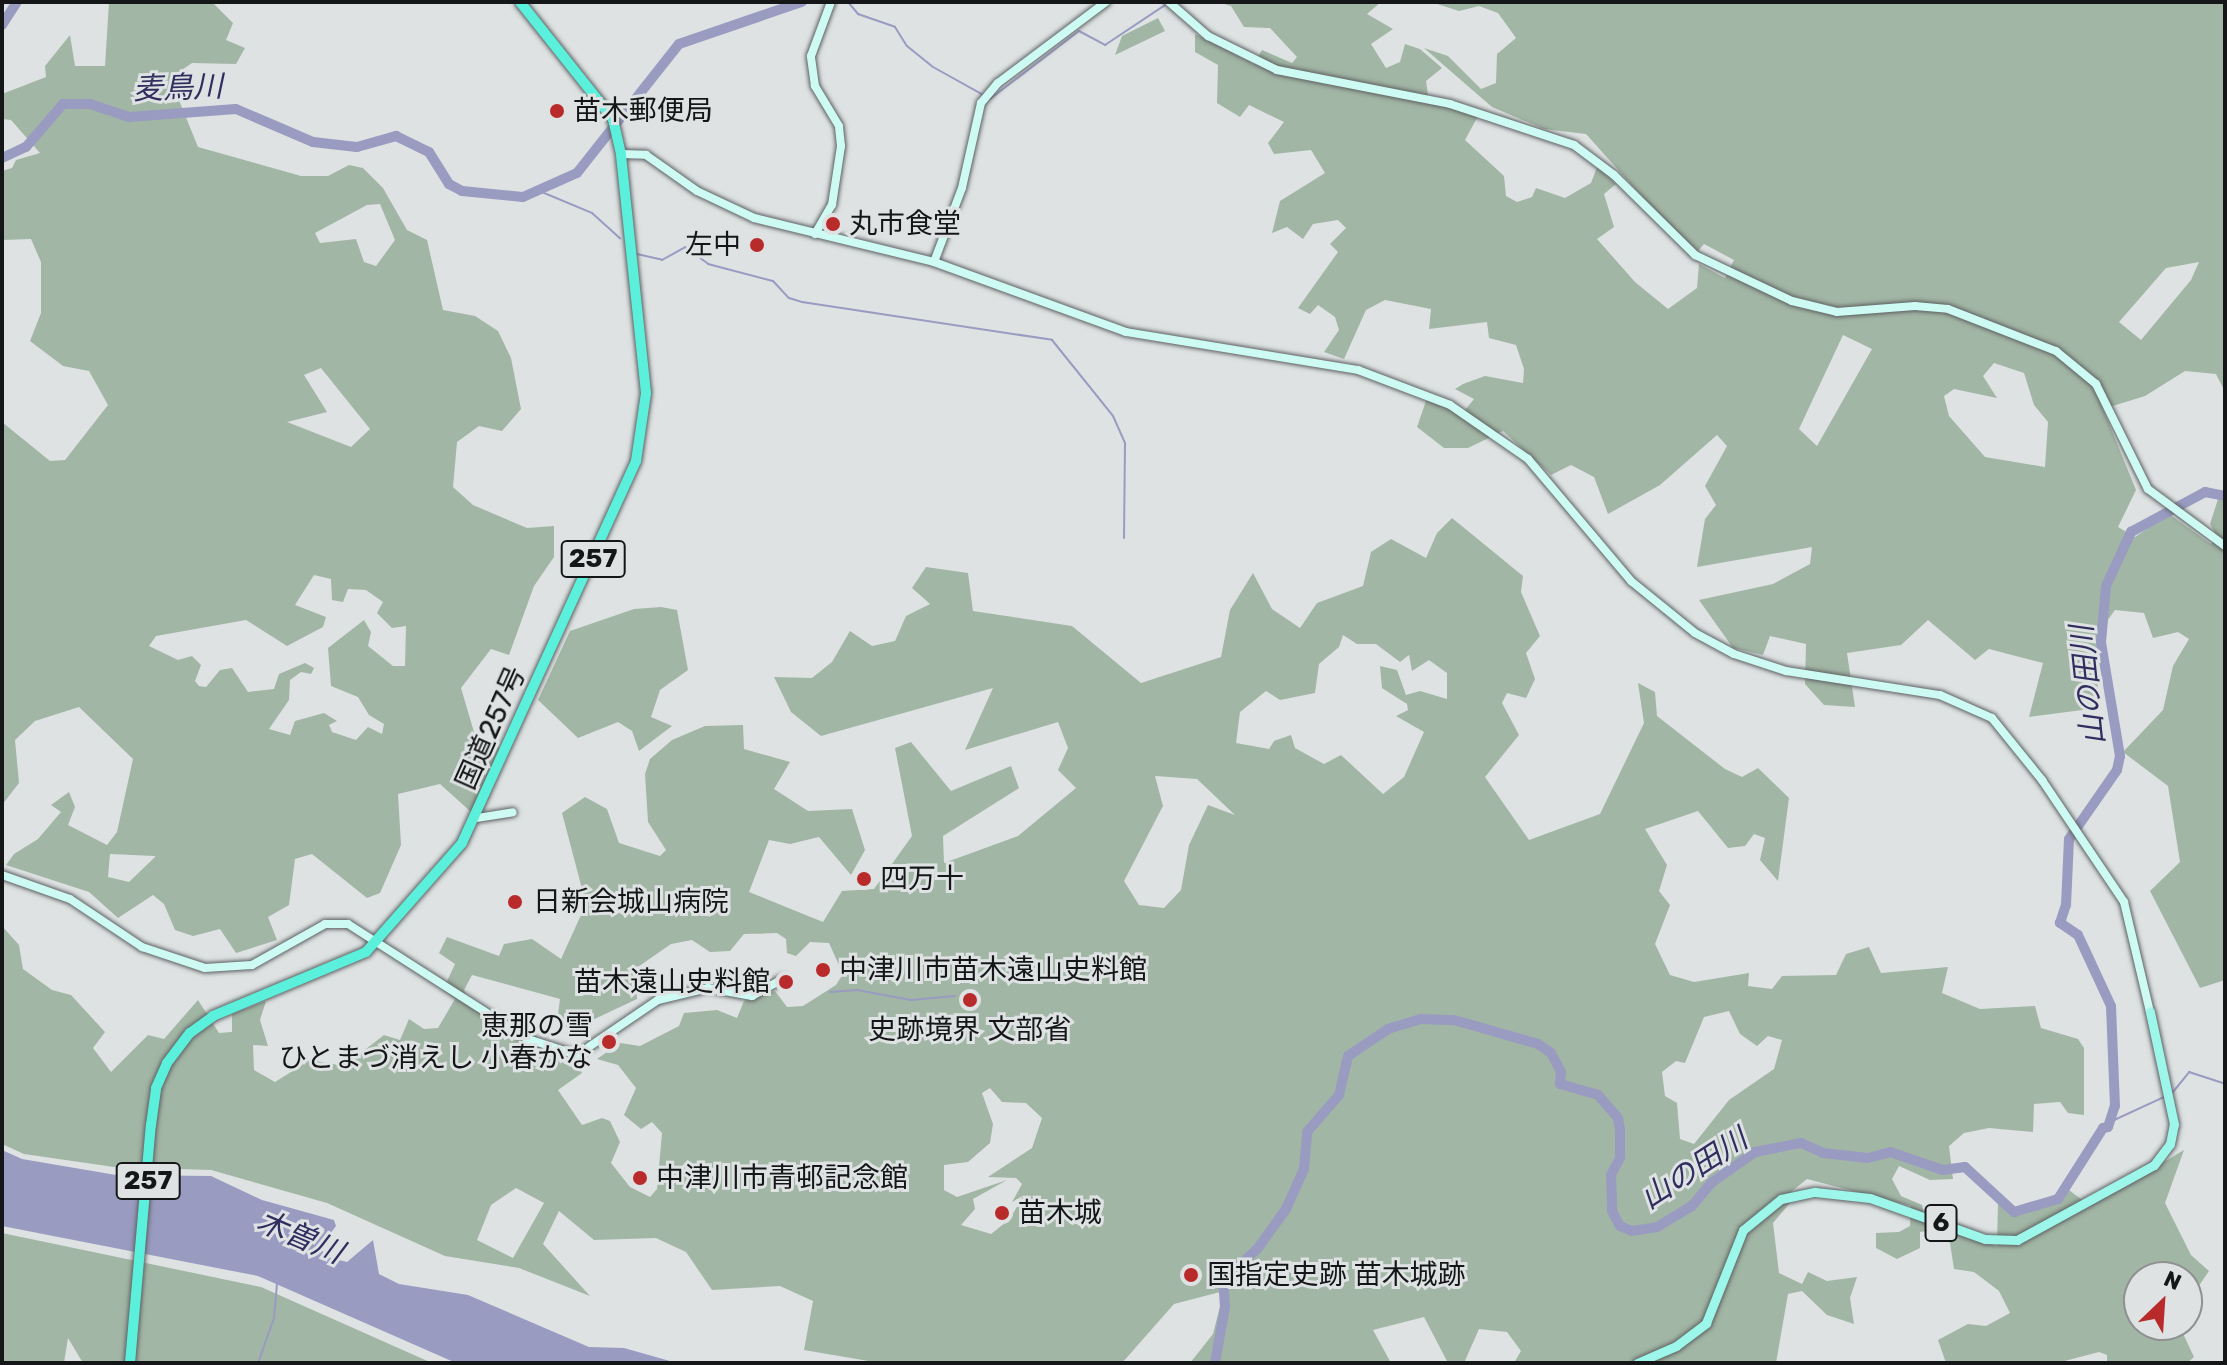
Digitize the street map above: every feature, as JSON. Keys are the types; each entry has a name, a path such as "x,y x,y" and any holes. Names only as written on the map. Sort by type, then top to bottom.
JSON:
{"highway":[{"name":"国道257号","path":"130,1363 156,1088 171,1055 190,1033 227,1009 351,961 379,942 462,843 477,818 628,479 643,433 646,393 621,154 614,125 520,2"}],"main road":[{"name":"6","path":"1637,1363 1676,1346 1706,1323 1743,1230 1781,1199 1815,1192 1870,1198 1985,1239 2017,1240 2154,1165 2170,1144 2174,1124 2150,1012"}],"street":[{"path":"815,234 832,205 841,146 839,126 815,86 811,56 831,2"},
{"path":"934,262 960,197 981,103 998,83 1106,2"},
{"path":"1169,2 1208,36 1277,70 1450,104 1574,145 1603,165 1695,255 1792,301 1837,312 1915,306 1948,309 2056,351 2096,384 2148,489 2225,546"},
{"path":"621,154 646,155 728,207 815,234 934,262 1126,332 1358,370 1419,390 1485,426 1528,459 1631,581 1703,638 1786,671 1940,695 1983,711 2016,743 2124,902 2150,1012"},
{"path":"477,818 513,812"},
{"path":"2,875 70,899 142,947 205,968 252,965 333,922 357,927 528,1039 577,1055 658,1000 708,988 752,996 783,979"}],"green space":[{"path":"109,2 212,2 233,23 226,40 245,48 236,64 192,63 170,78 198,147 301,176 328,176 349,165 363,168 383,188 407,230 427,240 443,310 475,316 498,331 511,358 521,409 502,431 479,426 457,442 453,487 473,505 527,528 554,526 554,557 534,586 509,655 491,649 461,688 474,732 503,750 471,812 440,784 398,794 401,845 380,893 367,898 312,854 295,859 289,905 268,917 277,940 236,953 220,929 193,936 175,930 164,904 153,895 118,918 89,892 6,865 14,854 38,839 61,812 51,805 69,792 75,807 68,825 107,845 117,832 133,759 79,707 35,721 15,740 19,783 2,805 2,422 50,461 65,460 108,405 89,371 63,366 30,341 41,313 41,262 31,239 2,240 2,171 12,168 16,160 40,153 11,120 2,119 2,94 46,77 45,66 70,35 75,66 105,66","holes":["380,204 395,240 376,266 364,262 356,239 320,243 315,233 367,205","321,368 370,429 351,447 287,422 327,412 304,375","314,575 331,579 332,600 343,602 348,589 366,590 383,602 377,613 392,628 406,626 405,666 393,666 368,646 371,632 364,620 328,648 331,686 358,697 369,715 384,724 382,734 368,727 356,740 332,732 329,725 337,721 324,713 295,721 290,735 269,729 289,700 290,680 301,672 311,674 314,668 305,663 279,674 274,689 248,692 232,668 220,670 206,687 199,686 195,681 201,665 192,656 178,660 149,646 156,636 246,620 287,646 323,627 326,617 295,605","110,854 155,856 129,882 108,877"]},
{"path":"1218,2 1381,2 1367,14 1393,29 1371,44 1386,68 1400,62 1405,44 1420,49 1442,68 1426,81 1429,102 1478,116 1465,140 1504,176 1506,196 1517,202 1532,197 1536,188 1565,198 1591,183 1597,167 1616,184 1604,194 1614,227 1597,239 1635,282 1668,309 1697,288 1699,264 1725,278 1734,260 1704,244 1698,251 1673,231 1586,134 1544,129 1492,107 1424,48 1448,56 1481,89 1496,83 1497,54 1516,38 1498,13 1479,6 1459,11 1431,2 2225,2 2225,392 2216,374 2185,371 2145,396 2103,409 2136,490 2118,527 2135,537 2169,514 2211,544 2217,536 2210,524 2219,496 2225,499 2225,980 2200,988 2150,891 2180,862 2168,786 2123,752 2163,710 2173,666 2189,639 2178,632 2153,638 2144,613 2115,610 2097,635 2098,708 2029,717 2043,663 1989,649 1975,660 1928,620 1901,645 1847,653 1855,707 1824,705 1805,684 1806,644 1770,636 1763,655 1733,648 1699,600 1773,584 1810,564 1812,547 1697,567 1705,519 1716,505 1705,486 1727,446 1717,435 1660,485 1608,514 1594,477 1571,465 1551,475 1503,431 1468,448 1444,448 1417,427 1427,398 1461,415 1474,399 1455,389 1463,384 1485,376 1523,383 1524,369 1516,345 1489,338 1487,322 1429,329 1431,309 1385,300 1366,310 1344,359 1324,352 1339,330 1335,317 1318,305 1310,314 1298,308 1338,252 1330,244 1346,228 1338,220 1313,224 1303,239 1287,227 1272,233 1280,201 1325,173 1311,150 1274,154 1268,143 1284,122 1249,105 1240,117 1217,103 1218,65 1195,52 1195,34 1254,64 1262,50 1292,63 1297,57 1270,28 1244,27 1231,6","holes":["2199,262 2191,280 2141,340 2119,322 2166,268","1843,335 1872,349 1817,446 1799,429","1994,363 2024,373 2034,405 2048,422 2045,467 1985,457 1949,416 1944,396 1954,389 1997,398 1983,376"]},
{"path":"1158,18 1165,31 1115,55 1122,36"},
{"path":"1452,518 1523,576 1521,592 1540,636 1526,653 1535,679 1526,698 1507,693 1502,703 1519,735 1485,777 1529,840 1600,814 1644,723 1638,683 1655,692 1657,716 1725,769 1742,777 1758,768 1789,798 1778,881 1760,860 1765,838 1754,834 1745,846 1728,848 1698,811 1645,829 1667,865 1659,891 1670,905 1655,944 1670,975 1694,982 1749,973 1748,986 1772,989 1782,976 1836,975 1846,954 1869,947 1881,973 1948,967 1942,993 1980,1009 2035,1006 2041,1028 2078,1039 2084,1048 2084,1115 2068,1113 2060,1102 2034,1104 2033,1132 1989,1128 1964,1133 1949,1146 1953,1179 1930,1180 1899,1166 1892,1179 1901,1196 1922,1205 1925,1221 1997,1246 1998,1201 2014,1215 2056,1203 2069,1190 2090,1206 2184,1150 2165,1203 2191,1255 2198,1261 2123,1261 2123,1341 2186,1341 2194,1357 2187,1363 2107,1363 2107,1355 2099,1352 2057,1363 1946,1363 1938,1340 1968,1324 1986,1326 2010,1313 1999,1291 1974,1272 1954,1269 1950,1243 1933,1230 1920,1232 1920,1248 1897,1259 1876,1248 1876,1233 1899,1232 1910,1226 1911,1206 1807,1179 1791,1192 1790,1203 1773,1223 1779,1273 1802,1284 1808,1272 1827,1281 1857,1277 1850,1298 1854,1324 1827,1315 1802,1291 1788,1294 1776,1363 1514,1363 1521,1351 1507,1332 1479,1329 1464,1363 1448,1363 1424,1317 1373,1330 1391,1363 1190,1363 1213,1334 1224,1291 1174,1304 1122,1363 880,1363 804,1350 813,1301 780,1286 712,1290 686,1252 656,1238 594,1240 559,1211 543,1244 590,1296 519,1268 445,1256 327,1203 211,1170 114,1167 24,1154 2,1144 2,926 19,945 23,969 52,990 71,995 105,1032 93,1048 111,1072 148,1035 164,1039 198,1000 219,1033 232,1032 232,1014 266,1001 260,1020 268,1046 253,1045 254,1070 275,1082 310,1060 344,1066 384,1035 400,1040 409,1019 424,1029 438,1028 455,999 443,990 455,964 439,953 447,937 499,956 504,944 532,939 561,959 586,904 562,813 585,797 607,809 619,843 660,856 666,850 648,822 645,774 650,759 672,740 705,726 743,725 744,749 790,762 774,789 808,811 852,809 865,850 851,875 819,837 790,844 769,840 749,892 823,922 842,891 874,889 912,836 895,748 911,742 951,791 1011,766 1019,788 943,836 944,863 1018,836 1076,788 1058,770 1068,748 1058,722 965,750 993,688 821,736 791,712 774,677 812,678 832,662 850,631 872,646 895,641 906,616 930,604 912,588 926,567 968,573 973,611 1072,626 1141,683 1221,657 1230,610 1253,573 1272,609 1300,628 1317,603 1363,586 1371,552 1391,539 1426,558 1437,533","holes":["1343,635 1357,644 1376,644 1400,662 1409,655 1412,671 1429,660 1447,673 1447,699 1420,691 1406,695 1397,670 1380,666 1382,688 1407,704 1408,710 1396,716 1424,732 1404,777 1383,794 1341,755 1324,764 1295,748 1291,735 1274,741 1269,749 1236,743 1240,712 1266,691 1280,700 1315,693 1319,664 1339,647","1155,776 1197,779 1235,815 1208,805 1189,845 1181,890 1164,908 1139,905 1124,881 1163,806","777,933 786,939 787,953 796,956 810,942 829,943 843,974 836,985 803,1006 787,1007 775,991 744,1001 737,1018 717,1010 684,1013 679,1026 640,1046 620,1043 597,1059 618,1065 636,1088 624,1115 641,1129 652,1122 662,1133 657,1189 650,1197 630,1187 611,1163 620,1142 610,1121 602,1118 582,1125 558,1090 582,1073 574,1060 549,1059 542,1051 543,1042 517,1021 493,1020 471,1006 464,990 472,975 560,999 558,1014 569,1031 637,999 635,969 671,944 692,940 710,952 730,951 744,934","1729,1011 1740,1034 1757,1046 1768,1036 1782,1040 1774,1069 1729,1100 1694,1144 1680,1139 1677,1103 1665,1096 1662,1072 1676,1061 1685,1063 1704,1017","990,1088 1002,1102 1026,1103 1042,1118 1032,1148 988,1177 1016,1178 1022,1184 1012,1202 1023,1196 1010,1219 991,1234 961,1225 975,1209 973,1199 1007,1180 957,1197 944,1190 944,1165 968,1162 990,1143 993,1124 982,1093","516,1188 544,1203 513,1258 477,1240 491,1205"]},
{"path":"661,607 677,610 688,670 660,690 651,717 672,726 639,751 632,731 618,722 578,738 538,700 570,631 634,609"},
{"path":"2,1233 261,1287 432,1363 83,1363 68,1338 64,1363 2,1363"},
{"path":"2203,1266 2209,1271 2203,1280"}],"water":[{"name":"木曽川","path":"2,1150 22,1159 116,1175 211,1176 262,1200 334,1220 336,1226 320,1247 327,1257 347,1262 373,1240 379,1274 399,1284 468,1295 589,1347 624,1348 677,1363 456,1363 258,1276 2,1226"}],"waterway":[{"path":"2,25 17,2"},
{"name":"麦鳥川","path":"2,158 26,147 63,104 90,104 129,117 236,109 313,142 357,147 396,136 429,152 449,184 462,191 523,197 577,173 679,44 802,2"},
{"path":"848,2 858,14 895,27 907,46 933,67 985,96"},
{"path":"990,99 1079,31 1105,45 1165,5"},
{"path":"537,190 592,213 620,238"},
{"path":"637,254 662,260 685,247 708,264 773,281 789,298 802,302 1052,340 1113,416 1125,443 1124,538"},
{"name":"山の田川","path":"1215,1363 1225,1307 1223,1281 1258,1248 1286,1209 1304,1169 1307,1132 1339,1095 1348,1056 1388,1029 1421,1019 1454,1020 1538,1044 1551,1053 1561,1072 1560,1084 1598,1095 1618,1118 1620,1129 1620,1158 1611,1175 1612,1211 1620,1226 1632,1231 1657,1227 1692,1206 1711,1183 1755,1152 1801,1143 1823,1153 1868,1158 1890,1152 1943,1170 1965,1167 2014,1212 2058,1199 2103,1128 2108,1127 2115,1106 2111,1006 2078,935 2060,923 2066,905 2069,839 2117,770 2120,756 2101,642 2106,586 2131,532 2205,492 2225,496"},
{"path":"830,992 857,990 911,1000 955,996"},
{"path":"2173,1092 2189,1072 2225,1084"},
{"path":"2112,1121 2164,1097"},
{"path":"258,1363 274,1318 277,1283"}],"place":[{"name":"苗木郵便局","path":"557,111"},
{"name":"丸市食堂","path":"833,224"},
{"name":"左中","path":"757,245"},
{"name":"四万十","path":"864,879"},
{"name":"日新会城山病院","path":"515,902"},
{"name":"中津川市苗木遠山史料館","path":"823,970"},
{"name":"苗木遠山史料館","path":"786,982"},
{"name":"史跡境界 文部省","path":"970,1000"},
{"name":"恵那の雪 ひとまづ消えし 小春かな","path":"609,1042"},
{"name":"中津川市青邨記念館","path":"640,1178"},
{"name":"苗木城","path":"1002,1213"},
{"name":"国指定史跡 苗木城跡","path":"1191,1275"}]}
